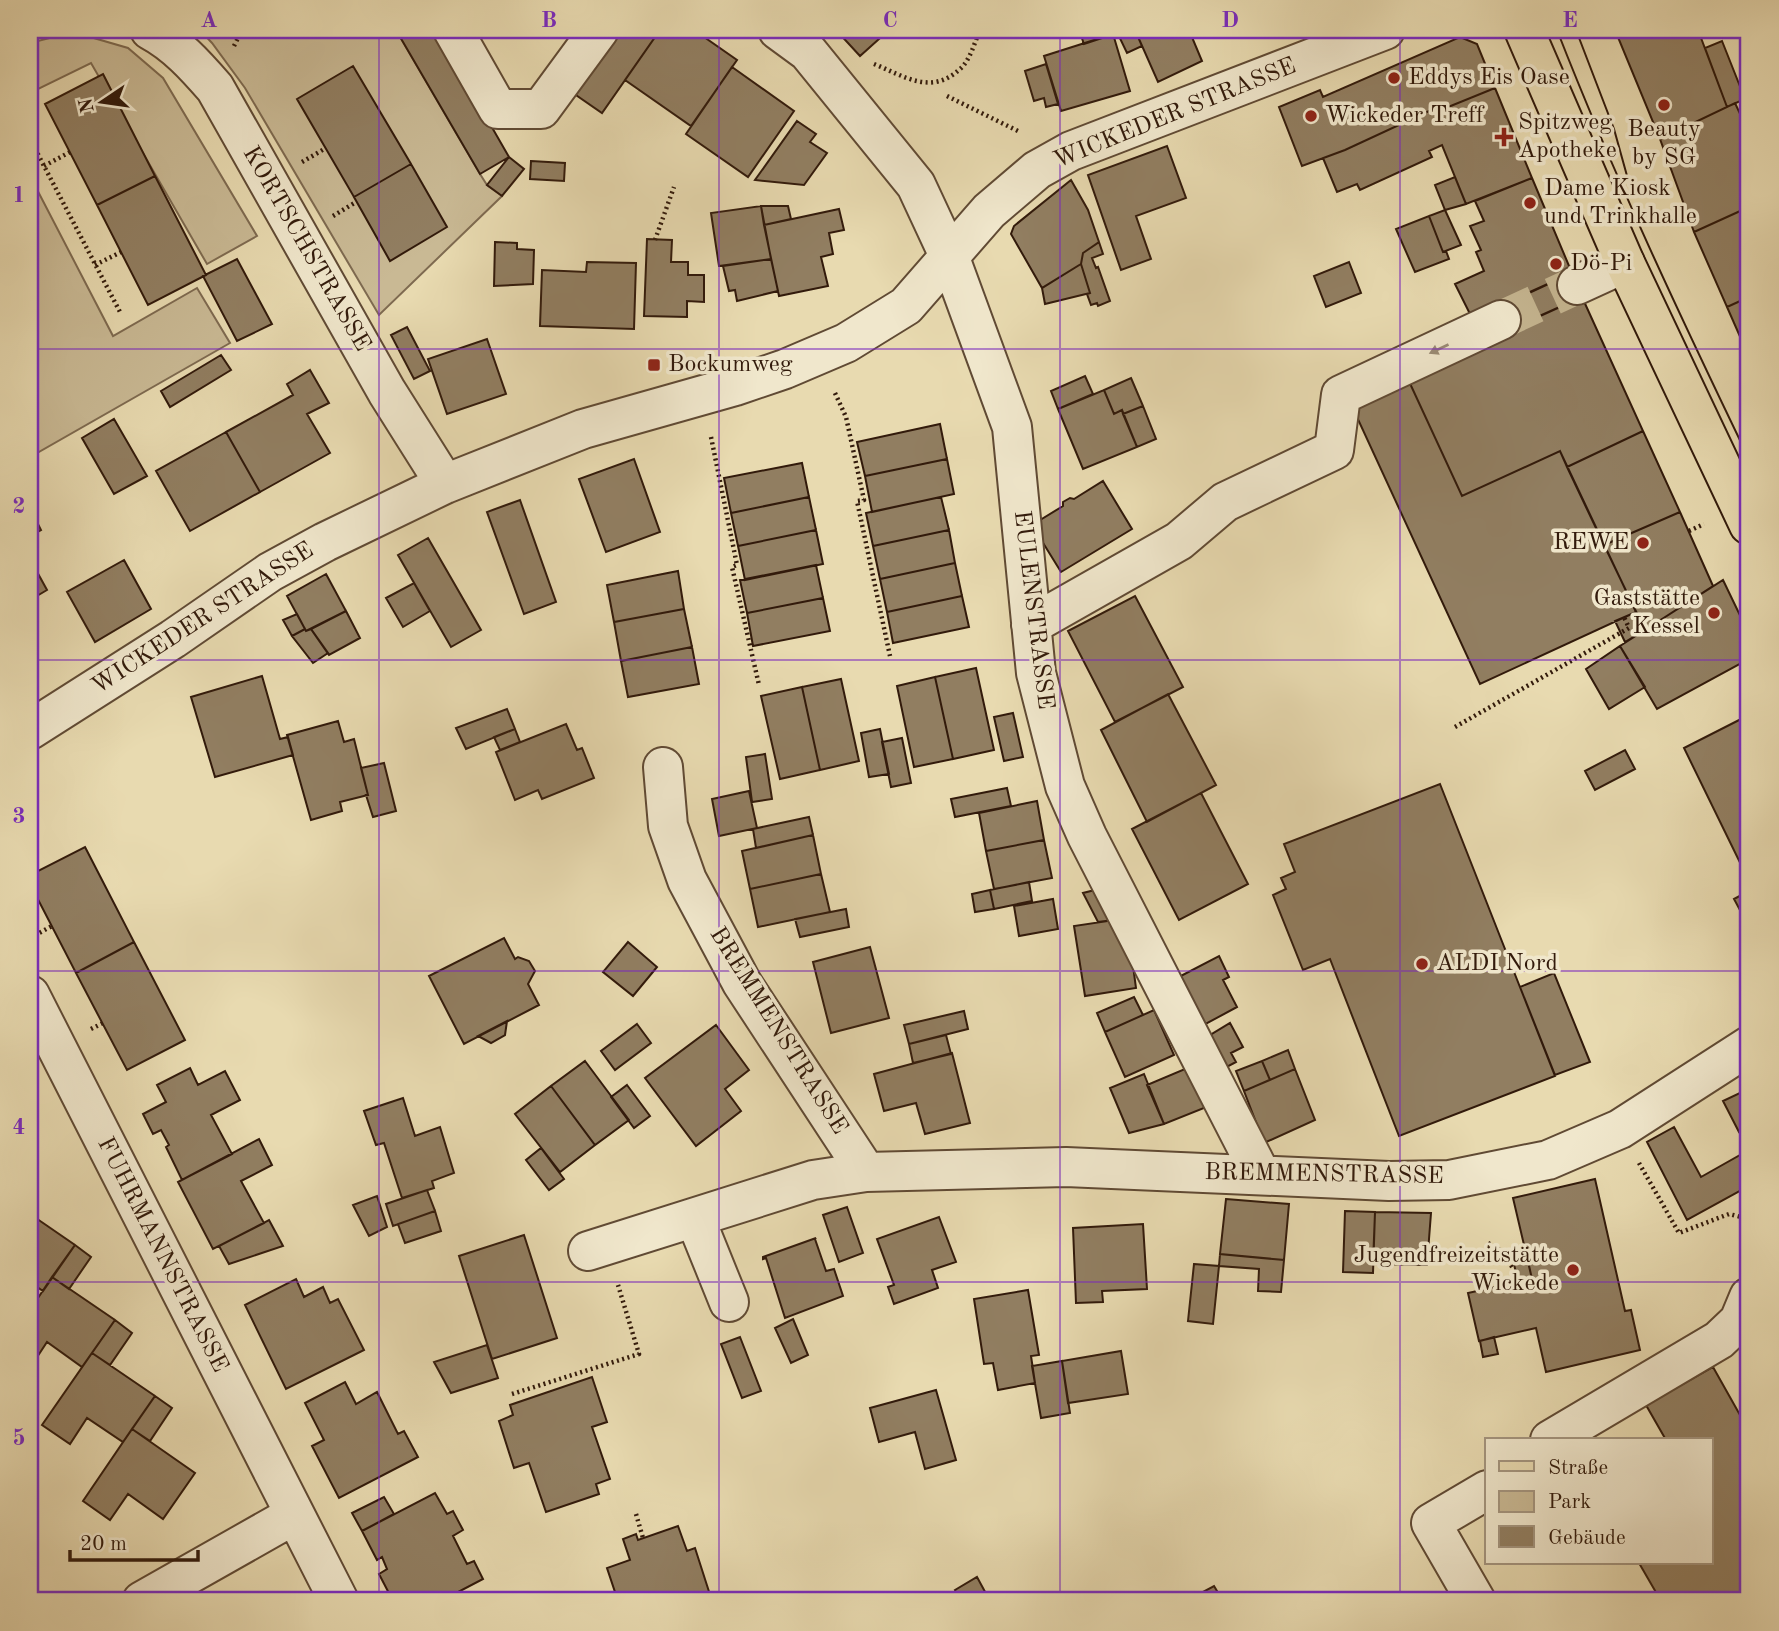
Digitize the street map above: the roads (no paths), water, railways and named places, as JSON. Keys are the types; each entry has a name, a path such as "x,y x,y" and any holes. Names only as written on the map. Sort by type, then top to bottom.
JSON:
{"main road":[{"path":"1524,30 1625,263 1749,525"}],"street":[{"name":"KORTSCHSTRASSE","path":"150,30 190,59 215,88 387,392 445,484"},
{"path":"453,30 498,109 541,109 599,30"},
{"name":"EULENSTRASSE","path":"778,30 808,52 916,185 950,258 1012,426 1036,673 1065,786 1087,836 1261,1175"},
{"name":"WICKEDER STRASSE","path":"30,730 173,639 270,572 445,484 583,429 735,386 785,369 846,343 906,306 989,211 1037,170 1071,151 1385,30"},
{"path":"1577,285 1625,263"},
{"path":"1031,625 1179,541 1225,502 1334,450 1341,395 1501,320"},
{"name":"BREMMENSTRASSE","path":"663,767 668,826 687,880 743,983 866,1172"},
{"name":"FUHRMANNSTRASSE","path":"30,995 339,1601"},
{"name":"BREMMENSTRASSE","path":"597,1248 813,1180 866,1172 1066,1167 1389,1181 1449,1180 1548,1160 1620,1129 1749,1046"},
{"path":"695,1218 729,1302"},
{"path":"1553,1438 1719,1340 1739,1321 1749,1297"},
{"path":"1476,1601 1431,1522 1485,1491"},
{"path":"142,1601 294,1515"}],"tunnel":[{"path":"1501,320 1577,285"}],"tram line":[{"path":"1557,30 1601,139 1749,459"},
{"path":"1576,30 1614,129 1629,183"}],"place":[{"name":"Eddys Eis Oase","path":"1394,78"},
{"name":"Beauty by SG","path":"1664,105"},
{"name":"Wickeder Treff","path":"1311,116"},
{"name":"Spitzweg Apotheke","path":"1504,137"},
{"name":"Dame Kiosk und Trinkhalle","path":"1530,203"},
{"name":"Dö-Pi","path":"1556,264"},
{"name":"Bockumweg","path":"654,365"},
{"name":"REWE","path":"1643,543"},
{"name":"Gaststätte Kessel","path":"1714,613"},
{"name":"ALDI Nord","path":"1422,964"},
{"name":"Jugendfreizeitstätte Wickede","path":"1573,1270"}]}
